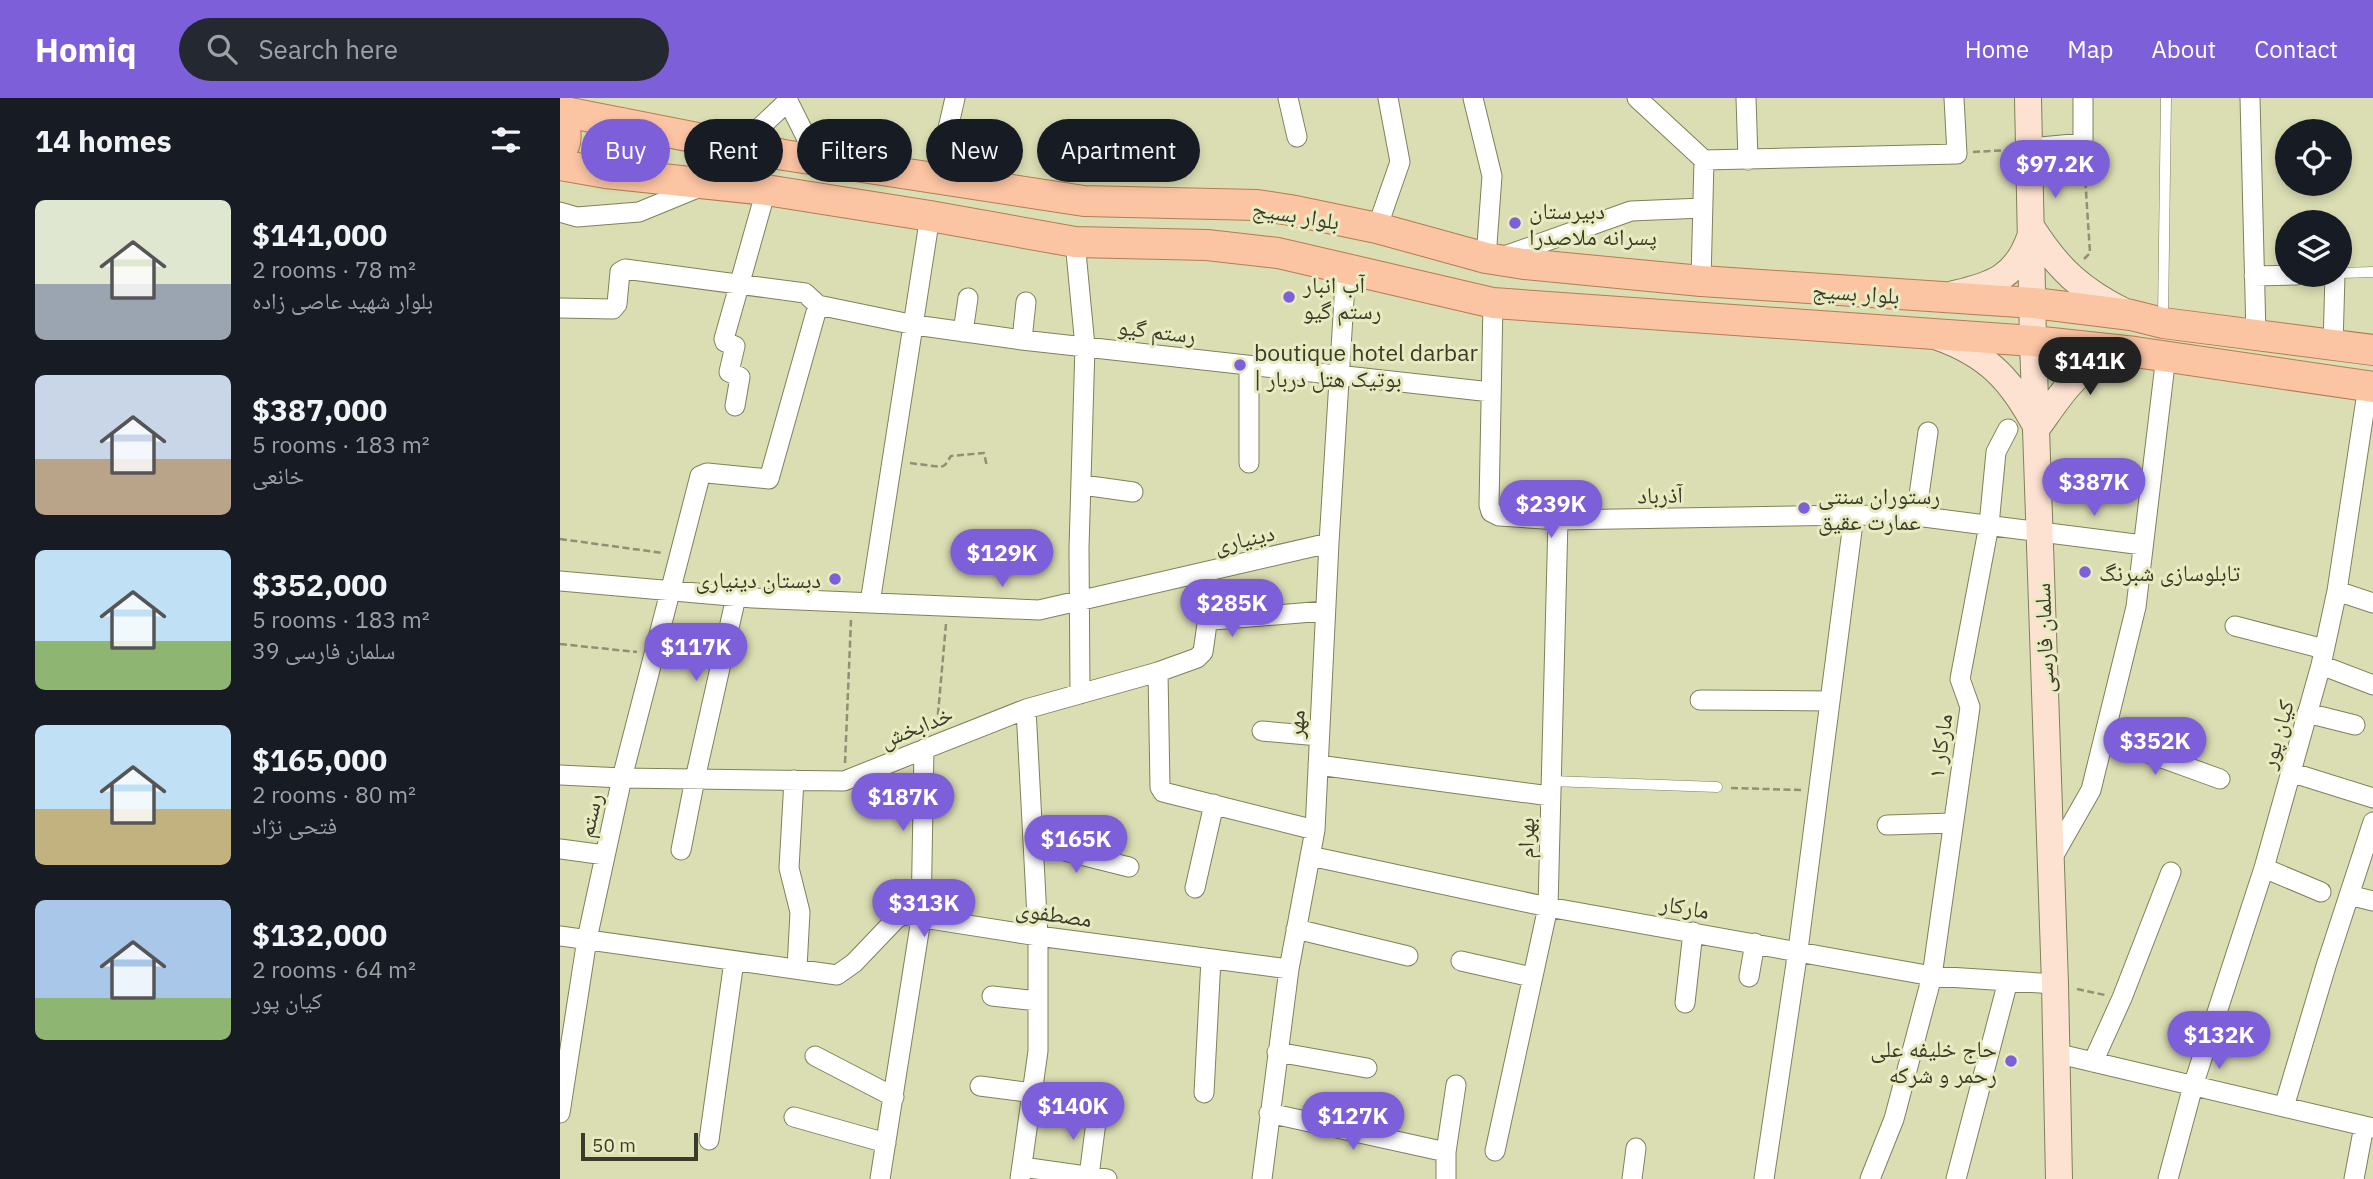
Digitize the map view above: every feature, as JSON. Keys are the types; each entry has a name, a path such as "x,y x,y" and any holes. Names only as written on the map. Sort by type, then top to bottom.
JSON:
{"main road":[{"name":"سلمان فارسی","path":"2028,98 2059,1179"},
{"name":"بلوار بسیج","path":"560,111 601,119"},
{"path":"560,116 566,128 564,148 560,152"},
{"name":"بلوار بسیج","path":"560,164 581,168"},
{"name":"بلوار بسیج","path":"912,175 1084,201 1257,205 1377,228 1490,259 1694,280 2034,303 2373,350"},
{"name":"بلوار بسیج","path":"670,180 766,190 1075,242 1207,245 1278,253 1493,303 2033,341 2166,356 2371,386"},
{"path":"2032,228 2068,276 2097,299 2131,315"},
{"path":"1939,298 1985,287 2011,271 2023,255 2032,228"},
{"path":"1624,273 1636,285 1636,301 1624,312"},
{"path":"1679,316 1666,303 1670,286 1694,280"},
{"path":"1933,335 1960,345 2002,374 2023,401 2037,428 2077,376 2103,359 2135,352"}],"street":[{"path":"950,119 954,98"},
{"path":"1288,98 1297,137"},
{"path":"1377,228 1401,162 1388,98"},
{"path":"1473,98 1492,176 1490,259 1631,211 1703,208"},
{"path":"1637,98 1704,160 1957,153 1954,98"},
{"path":"1746,98 1748,160"},
{"path":"2029,148 2083,142 2083,98"},
{"path":"2250,98 2256,335"},
{"path":"768,119 788,100 797,119"},
{"path":"1694,280 1703,208 1704,160"},
{"path":"560,212 577,217 639,212 707,184"},
{"path":"735,406 740,377 729,372 735,346 724,340 766,190"},
{"path":"861,603 893,461 930,216"},
{"path":"1075,242 1085,345 1080,694"},
{"name":"مهر","path":"1262,1179 1289,969 1315,831 1346,267"},
{"name":"رستم گیو","path":"560,309 613,309 617,304 620,272 625,269 805,293 818,305 915,326 1491,392"},
{"path":"2255,276 2275,276"},
{"path":"2333,345 2336,287"},
{"path":"963,332 968,298"},
{"path":"1022,340 1026,302"},
{"name":"آذرباد","path":"1493,303 1489,505 1492,512 1499,516 1558,520 1854,514 1916,516 2143,545"},
{"name":"رستم","path":"560,1113 566,1033 605,855 622,778 700,476 707,473 769,479 818,305"},
{"path":"2050,862 2091,790 2136,607 2166,356"},
{"path":"1248,366 1249,463"},
{"name":"کیان پور","path":"2168,1179 2193,1086 2264,868 2322,657 2337,591 2371,386"},
{"name":"مارکار ۱","path":"1871,1179 1894,1119 1932,976 1970,707 1960,680 1989,525 1996,452 2008,429"},
{"path":"1916,516 1928,432"},
{"path":"1083,485 1133,492"},
{"path":"1765,1179 1798,950 1854,514"},
{"name":"بهرام","path":"1495,1151 1548,907 1558,520"},
{"name":"دینیاری","path":"560,581 736,597 1039,610 1329,543"},
{"path":"2337,591 2373,603"},
{"path":"681,850 736,597"},
{"name":"خدابخش","path":"560,775 844,781 1026,709 1158,672 1200,656 1207,624 1213,620 1325,611"},
{"path":"2235,626 2322,657 2373,685"},
{"path":"1158,672 1160,787 1163,792 1315,831"},
{"path":"1700,699 1830,701"},
{"path":"1026,709 1038,936 1038,1051 1021,1173 1098,1178 1097,1114"},
{"path":"2307,713 2355,725"},
{"path":"1262,731 1319,736"},
{"path":"2104,737 2220,779"},
{"path":"880,1179 921,919 930,747"},
{"path":"1318,765 1551,789"},
{"path":"2290,772 2373,798"},
{"path":"794,780 789,868 800,912 797,968"},
{"path":"1195,888 1214,804"},
{"path":"2284,1107 2373,822"},
{"path":"1886,825 1953,823"},
{"path":"1033,843 1129,867"},
{"path":"560,849 605,855"},
{"name":"مارکار","path":"1310,856 1548,907 1932,976 2055,984"},
{"path":"2264,868 2321,892"},
{"path":"2094,1062 2171,872"},
{"path":"2349,895 2373,901"},
{"name":"مصطفوی","path":"560,936 837,975 871,947 897,918 904,915 1038,936 1289,969"},
{"path":"1296,929 1408,956"},
{"path":"1685,1003 1693,932"},
{"path":"1749,976 1755,943"},
{"path":"1204,1093 1211,959"},
{"path":"709,1140 734,961"},
{"path":"1461,961 1532,977"},
{"path":"1956,1179 2008,981"},
{"path":"992,996 1038,1001"},
{"path":"1277,1052 1367,1068"},
{"path":"2055,1053 2369,1127 2354,1179"},
{"path":"815,1056 894,1097"},
{"path":"1446,1179 1447,1152 1457,1085"},
{"path":"980,1086 1032,1093"},
{"path":"1269,1113 1447,1152"},
{"path":"794,1117 886,1143"},
{"path":"1632,1179 1636,1147"}],"lane":[{"path":"2163,323 2166,98"},
{"path":"2352,273 2373,272"},
{"path":"1551,789 1717,788"}],"path":[{"path":"2068,276 2090,253 2083,142"},
{"path":"1957,153 2029,148"},
{"path":"893,461 941,467 951,456 985,453 987,467"},
{"path":"560,539 680,555"},
{"path":"844,781 861,603"},
{"path":"930,747 948,607"},
{"path":"560,644 654,654"},
{"path":"1717,788 1818,791"},
{"path":"2055,984 2122,998"}],"place":[{"name":"دبیرستان پسرانه ملاصدرا","path":"1515,223"},
{"name":"آب انبار رستم گیو","path":"1289,297"},
{"name":"boutique hotel darbar | بوتیک هتل دربار","path":"1240,365"},
{"name":"رستوران سنتی عمارت عقیق","path":"1804,508"},
{"name":"تابلوسازی شبرنگ","path":"2085,572"},
{"name":"دبستان دینیاری","path":"835,579"},
{"name":"حاج خلیفه علی رحمر و شرکه","path":"2011,1061"}]}
